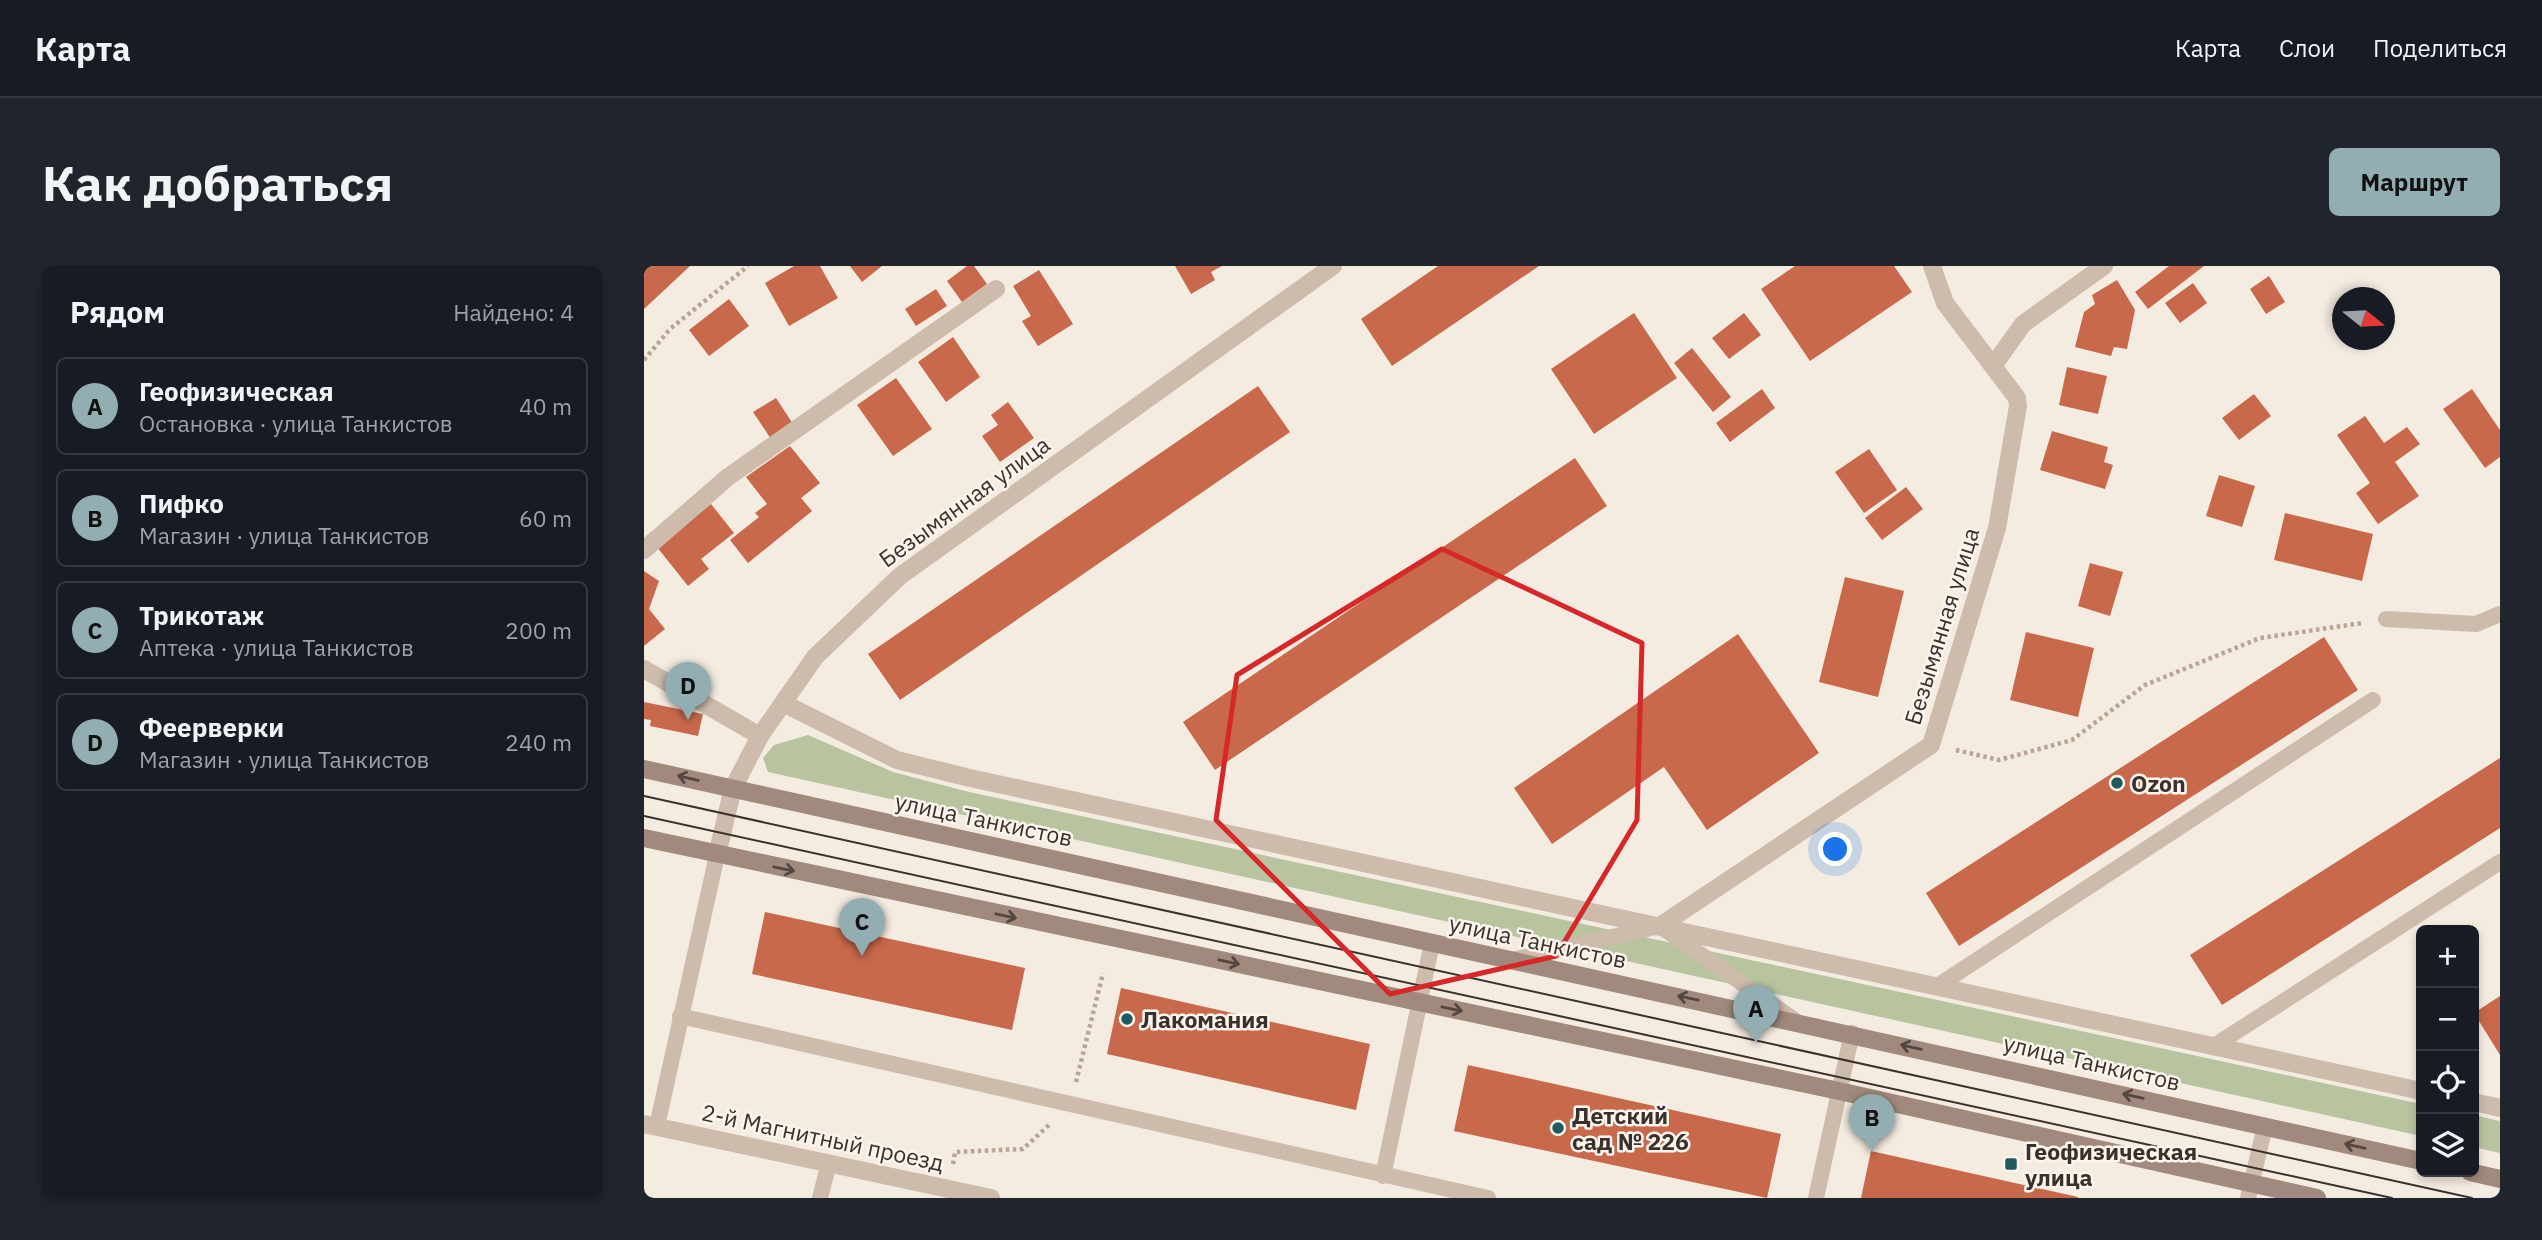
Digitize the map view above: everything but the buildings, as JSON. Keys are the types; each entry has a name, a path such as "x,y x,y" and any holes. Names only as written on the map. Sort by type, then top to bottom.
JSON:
{"main road":[{"name":"улица Танкистов","path":"644,769 1852,1033 2416,1160"},
{"path":"644,838 1839,1091 2250,1191 2317,1198"},
{"path":"2479,1174 2500,1178"}],"street":[{"name":"Безымянная улица","path":"717,855 733,788 760,736 816,657 900,576 1333,266"},
{"name":"Безымянная улица","path":"1660,926 1931,745 1997,528 2018,406 2017,398 1945,303 1932,266"},
{"path":"1993,366 2023,324 2104,266"},
{"path":"644,550 729,477 996,289"},
{"path":"644,669 760,736"},
{"path":"783,703 897,760 2416,1090"},
{"path":"2479,1103 2498,1105"},
{"name":"2-й Магнитный проезд","path":"651,1125 990,1198"}],"lane":[{"path":"2386,619 2476,624 2500,614"},
{"path":"1936,987 2373,700"},
{"path":"651,1125 680,1016 717,855"},
{"path":"2214,1046 2500,862"},
{"path":"1512,960 1660,926 1796,1021"},
{"path":"1383,1176 1432,943"},
{"path":"680,1016 1488,1198"},
{"path":"1816,1198 1852,1033"},
{"path":"2250,1191 2265,1126"},
{"path":"820,1198 829,1163"}],"path":[{"path":"644,360 670,329 748,266"},
{"path":"1931,745 2000,760 2073,740 2145,685 2260,638 2386,619"},
{"path":"948,1189 955,1152 1023,1149 1070,1105 1103,973"}],"highlighted area":[{"path":"1442,549 1642,643 1637,820 1556,956 1390,994 1216,820 1237,675"}],"green space":[{"path":"808,735 893,772 969,792 2416,1103 2416,1135 768,772 763,758 774,745"},
{"path":"2479,1116 2500,1121 2500,1153 2479,1148"}],"tram line":[{"path":"644,796 2472,1198"},
{"path":"644,816 2392,1198"}],"place":[{"name":"Феерверки","path":"688,720"},
{"name":"Ozon","path":"2117,783"},
{"name":"Трикотаж","path":"862,956"},
{"name":"Лакомания","path":"1127,1019"},
{"name":"Геофизическая","path":"1756,1043"},
{"name":"Детский сад № 226","path":"1558,1128"},
{"name":"Пифко","path":"1872,1152"},
{"name":"Геофизическая улица","path":"2011,1164"}]}
